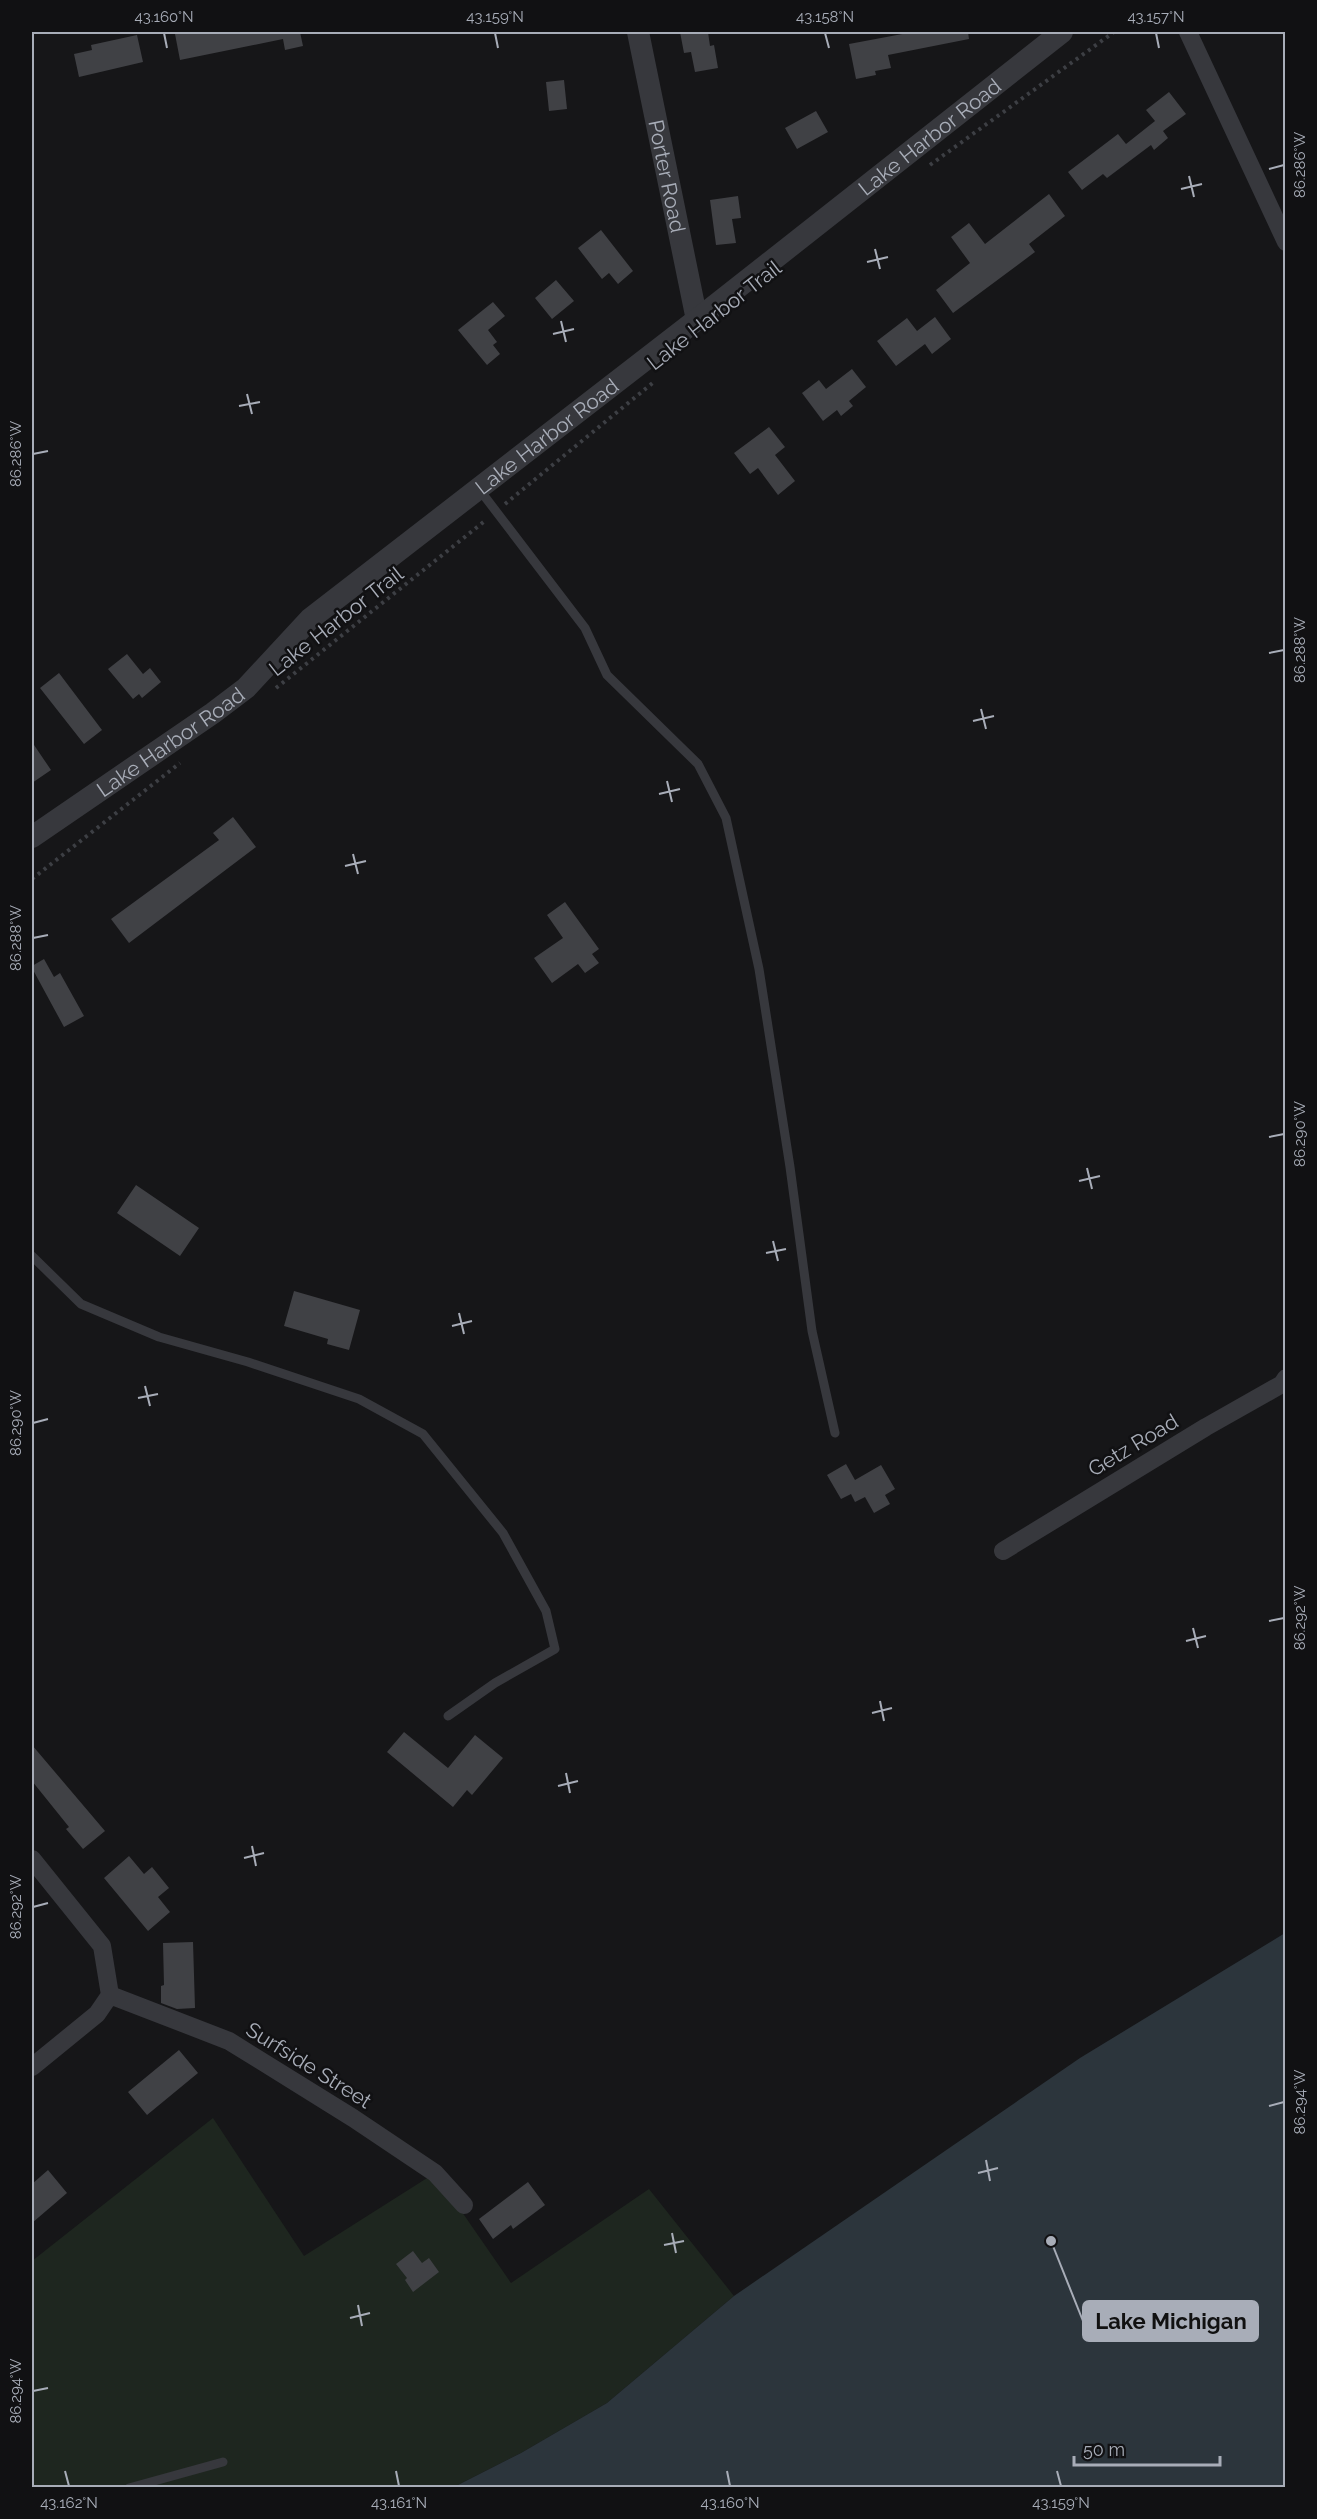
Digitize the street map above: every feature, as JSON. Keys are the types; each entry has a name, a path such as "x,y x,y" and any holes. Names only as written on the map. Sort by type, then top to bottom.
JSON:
{"street":[{"name":"Porter Road","path":"638,32 697,320"},
{"name":"Lake Harbor Road","path":"32,837 246,688 310,619 697,320 1062,32"},
{"path":"1188,32 1286,242"},
{"name":"Getz Road","path":"1003,1551 1206,1427 1282,1384 1286,1378"},
{"path":"32,1858 102,1946 110,1995 97,2014 32,2067"},
{"name":"Surfside Street","path":"110,1995 229,2041 353,2118 435,2173 464,2205"}],"lane":[{"path":"479,489 585,628 608,675 698,764 726,818 759,969 790,1167 812,1331 835,1433"},
{"path":"32,1256 81,1304 159,1337 248,1362 359,1399 423,1434 502,1533 546,1611 555,1649 495,1683 448,1716"},
{"path":"129,2487 223,2462"}],"path":[{"path":"925,169 1114,32"},
{"name":"Lake Harbor Trail","path":"274,690 662,375"},
{"path":"32,879 189,756"}],"shaded area":[{"path":"1285,1933 1285,2487 454,2487 521,2453 607,2403 734,2296 1080,2058"},
{"path":"213,2118 304,2256 435,2173 511,2283 649,2189 734,2296 607,2403 521,2453 454,2487 32,2488 32,2261"}],"building":[{"path":"300,32 303,46 285,50 283,39 180,60 175,34"},
{"path":"680,32 708,32 710,46 714,45 718,68 695,72 691,52 684,53"},
{"path":"913,32 968,32 969,39 888,55 891,68 875,71 876,75 856,79 849,44"},
{"path":"137,35 143,62 79,77 74,54 92,50 91,45"},
{"path":"564,80 567,109 549,111 546,82"},
{"path":"1169,92 1186,114 1163,131 1168,138 1154,150 1151,145 1107,178 1103,174 1082,190 1068,172 1118,134 1126,144 1155,121 1146,110"},
{"path":"816,111 828,132 797,149 785,128"},
{"path":"1049,194 1065,216 1029,244 1035,252 953,313 936,290 970,263 951,237 969,223 985,244"},
{"path":"738,196 741,218 732,219 736,243 716,245 710,200"},
{"path":"601,230 633,271 618,284 609,273 602,279 578,248"},
{"path":"556,280 574,301 552,319 535,298"},
{"path":"493,302 505,316 488,330 497,342 493,345 500,354 487,365 458,330"},
{"path":"935,317 951,339 932,354 925,344 896,366 877,341 907,318 917,331"},
{"path":"852,369 866,387 849,401 853,406 841,416 837,410 823,421 802,393 819,380 826,389"},
{"path":"769,427 785,447 775,455 795,481 778,495 758,468 750,474 734,453"},
{"path":"127,654 143,674 150,668 161,682 142,698 139,694 133,699 108,669"},
{"path":"59,673 102,730 84,744 40,688"},
{"path":"32,742 51,770 32,783"},
{"path":"233,817 256,847 129,943 111,919 219,840 213,833"},
{"path":"565,902 599,949 592,954 599,963 585,973 578,964 552,983 534,958 563,938 547,915"},
{"path":"44,959 54,977 60,973 84,1016 64,1027 32,968"},
{"path":"136,1185 199,1228 180,1256 117,1213"},
{"path":"294,1291 360,1310 349,1350 327,1344 328,1339 284,1326"},
{"path":"846,1464 855,1480 881,1465 895,1489 885,1495 890,1504 874,1513 865,1497 855,1502 851,1494 841,1499 827,1475"},
{"path":"404,1732 448,1768 475,1735 503,1758 472,1795 467,1790 453,1807 387,1752"},
{"path":"32,1745 105,1831 83,1849 66,1829 69,1827 32,1781"},
{"path":"129,1856 144,1874 152,1867 169,1888 158,1897 170,1912 148,1931 104,1878"},
{"path":"193,1942 195,2008 177,2009 161,2003 161,1986 164,1985 163,1943"},
{"path":"179,2050 198,2073 147,2115 128,2092"},
{"path":"48,2170 67,2193 32,2223 32,2184"},
{"path":"528,2182 545,2205 513,2229 511,2225 493,2239 479,2219"},
{"path":"413,2251 422,2263 429,2258 439,2272 413,2292 405,2280 407,2278 396,2264"}],"place":[{"name":"Lake Michigan","path":"1051,2241"}]}
